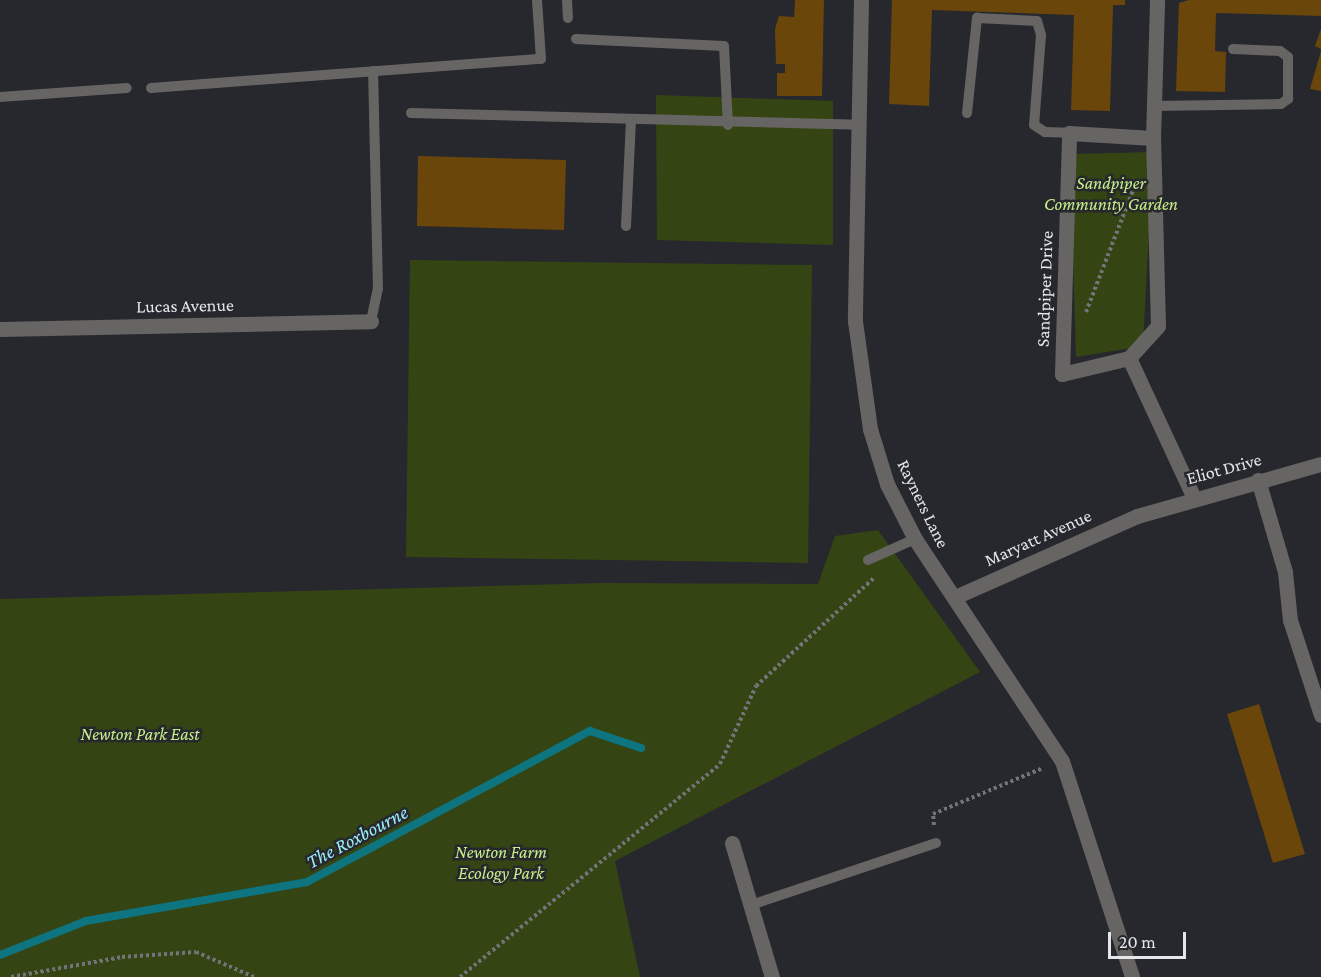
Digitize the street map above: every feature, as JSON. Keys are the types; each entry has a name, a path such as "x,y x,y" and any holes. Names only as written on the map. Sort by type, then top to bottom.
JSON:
{"street":[{"name":"Rayners Lane","path":"861,0 855,321 861,381 888,484 915,539 1062,761 1131,977"},
{"path":"1157,0 1153,138 1158,326 1129,358 1193,496"},
{"path":"1069,133 1153,138"},
{"name":"Sandpiper Drive","path":"1069,133 1062,374 1129,358"},
{"name":"Lucas Avenue","path":"0,329 371,321"},
{"name":"Eliot Drive","path":"1137,516 1193,496 1321,464"},
{"path":"1258,480 1285,572 1290,620 1321,715"},
{"name":"Maryatt Avenue","path":"955,597 1137,516"},
{"path":"732,843 754,904 772,977"}],"lane":[{"path":"151,88 541,59 537,0"},
{"path":"567,0 568,18"},
{"path":"967,113 977,18 1037,21 1041,35 1034,125 1045,132 1069,133"},
{"path":"576,39 724,46 728,125"},
{"path":"1154,106 1281,104 1288,99 1288,57 1280,51 1233,49"},
{"path":"371,321 378,289 373,71"},
{"path":"0,97 127,88"},
{"path":"411,112 728,125 859,125"},
{"path":"626,226 631,121"},
{"path":"868,560 915,539"},
{"path":"754,904 936,843"}],"path":[{"path":"1082,320 1136,181"},
{"path":"460,977 720,764 756,686 876,577"},
{"path":"936,843 933,814 1062,761"},
{"path":"11,977 122,957 196,952 254,977"}],"green space":[{"path":"656,95 833,101 833,245 657,240"},
{"name":"Sandpiper Community Garden","path":"1153,152 1143,346 1076,357 1070,154"},
{"path":"410,260 812,265 808,563 406,557"},
{"path":"878,530 980,672 615,861 640,977 0,977 0,599 601,583 818,584 835,536"}],"building":[{"path":"795,0 824,0 822,96 777,96 777,73 785,73 785,64 776,64 775,29 779,16 794,17"},
{"path":"892,0 1125,0 1125,5 1113,5 1110,111 1071,110 1074,15 932,10 929,106 889,104"},
{"path":"1189,0 1321,0 1321,16 1216,13 1215,51 1226,52 1225,92 1176,91 1179,3"},
{"path":"1321,29 1321,49 1315,46"},
{"path":"1321,51 1321,91 1310,89"},
{"path":"418,156 566,160 564,230 417,226"},
{"path":"1259,704 1305,854 1273,863 1227,714"}],"waterway":[{"name":"The Roxbourne","path":"0,955 86,921 307,882 590,731 641,748"}],"park label":[{"name":"Newton Park East","path":"140,734"},
{"name":"Newton Farm Ecology Park","path":"501,863"}]}
